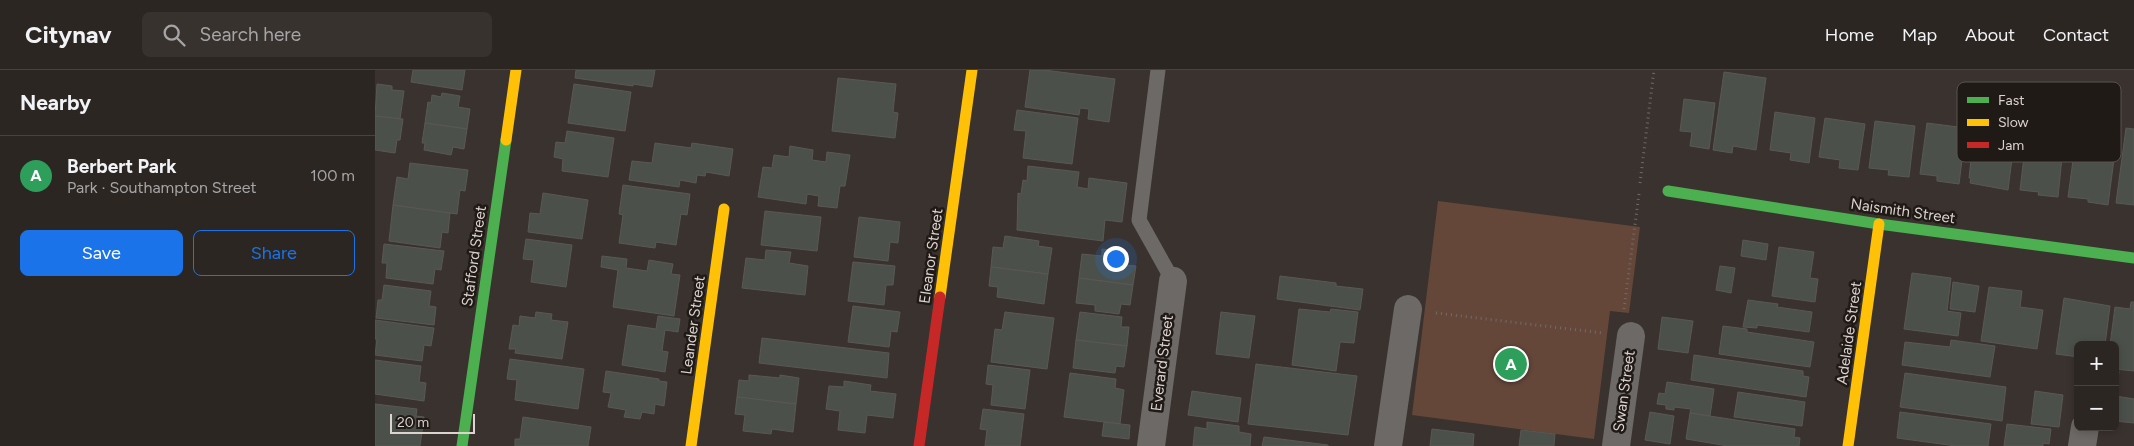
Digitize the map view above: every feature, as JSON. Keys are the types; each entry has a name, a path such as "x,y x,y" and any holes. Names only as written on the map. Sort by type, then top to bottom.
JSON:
{"street":[{"name":"Stafford Street","path":"462,446 516,70"},
{"name":"Eleanor Street","path":"919,446 972,70"},
{"name":"Naismith Street","path":"1668,191 1879,224 2134,258"},
{"name":"Leander Street","path":"691,446 724,209"},
{"name":"Adelaide Street","path":"1848,446 1879,224"},
{"name":"Everard Street","path":"1151,446 1173,280"},
{"path":"1388,446 1408,309"},
{"name":"Swan Street","path":"1616,446 1626,335"},
{"path":"2082,446 2084,431"}],"lane":[{"path":"1158,70 1139,220 1173,280"}],"path":[{"path":"1408,309 1626,335 1654,70"}],"shaded area":[{"path":"1438,201 1640,227 1629,313 1610,311 1594,439 1412,415"}],"building":[{"path":"413,70 465,70 462,90 411,82"},
{"path":"576,70 655,70 652,87 575,78"},
{"path":"1030,70 1115,79 1109,122 1088,119 1089,109 1080,108 1079,115 1025,107"},
{"path":"1724,72 1766,78 1756,150 1733,146 1732,153 1713,150"},
{"path":"838,78 896,84 893,112 898,113 895,138 832,131"},
{"path":"377,84 392,86 392,90 404,91 400,119 375,116"},
{"path":"574,84 631,92 625,131 568,123"},
{"path":"442,93 460,96 458,107 470,109 467,129 425,123 428,102 431,103 432,95 441,97"},
{"path":"1684,99 1715,103 1709,149 1690,146 1692,132 1680,131"},
{"path":"1017,110 1078,118 1072,164 1023,158 1026,131 1014,130"},
{"path":"1775,112 1815,118 1809,163 1790,160 1791,153 1770,150"},
{"path":"375,116 403,119 400,140 397,140 395,153 375,150"},
{"path":"1825,118 1865,124 1858,170 1839,168 1840,160 1819,157"},
{"path":"1875,121 1915,126 1909,177 1888,175 1889,170 1869,168"},
{"path":"425,123 467,129 464,149 453,147 451,155 424,150 425,143 422,143"},
{"path":"1927,123 1957,127 1957,162 1962,162 1959,184 1937,181 1937,176 1920,174"},
{"path":"2126,128 2134,129 2134,205 2116,203"},
{"path":"567,131 614,138 608,177 562,171 563,159 554,157 556,142 565,143"},
{"path":"655,143 691,148 692,143 733,149 729,176 706,172 705,176 697,175 696,183 680,180 679,187 629,180 632,161 652,163"},
{"path":"790,146 813,150 812,160 826,162 827,152 850,155 845,186 840,186 837,208 818,206 819,196 807,194 806,204 758,197 763,167 772,168 774,155 789,157"},
{"path":"1971,162 2012,162 2008,190 1970,183 1971,178 1969,178"},
{"path":"2023,162 2062,162 2058,197 2038,195 2039,192 2020,190"},
{"path":"2073,162 2114,162 2108,205 2088,202 2088,199 2068,197"},
{"path":"410,163 468,170 465,191 460,190 457,214 393,205 397,177 408,179"},
{"path":"1028,166 1079,172 1077,187 1088,189 1089,178 1127,183 1122,222 1105,220 1103,241 1017,230 1018,193 1021,194 1023,180 1027,181"},
{"path":"623,185 690,194 687,215 681,214 676,245 656,242 655,248 619,243 623,215 619,214"},
{"path":"543,193 588,200 582,239 528,232 530,213 540,214"},
{"path":"393,205 450,213 448,233 442,232 440,248 389,241"},
{"path":"765,211 821,217 817,251 761,245"},
{"path":"859,217 900,222 898,243 890,242 888,261 854,257"},
{"path":"1005,236 1039,241 1038,246 1052,248 1048,274 991,267 993,247 1003,248"},
{"path":"526,239 572,245 566,287 531,282 534,260 523,259"},
{"path":"1743,240 1768,244 1766,260 1741,256"},
{"path":"384,244 444,251 441,270 435,269 433,284 386,278 387,263 382,263"},
{"path":"1779,247 1814,252 1810,278 1818,279 1815,302 1772,296"},
{"path":"1102,249 1127,252 1126,265 1136,266 1133,285 1079,278 1082,254 1102,256"},
{"path":"766,250 791,252 789,263 808,266 805,295 742,288 746,258 765,260"},
{"path":"602,256 627,259 626,268 647,271 649,260 673,264 671,274 680,275 674,316 613,307 618,270 601,267"},
{"path":"853,262 895,266 893,285 886,285 884,305 848,301"},
{"path":"1720,266 1735,268 1731,293 1716,290"},
{"path":"991,267 1048,274 1044,304 997,297 998,287 989,286"},
{"path":"1912,273 1951,278 1947,311 1961,313 1958,336 1904,329"},
{"path":"1280,276 1336,283 1336,286 1363,289 1360,310 1277,299"},
{"path":"1079,278 1133,285 1130,305 1121,304 1119,314 1095,311 1095,305 1076,303"},
{"path":"1953,282 1979,286 1975,312 1950,309"},
{"path":"384,285 431,291 429,306 436,307 434,325 376,318 378,300 382,300"},
{"path":"1989,287 2022,291 2020,307 2043,310 2037,349 1981,341"},
{"path":"2064,298 2110,306 2106,341 2074,341 2074,356 2056,354"},
{"path":"1748,300 1778,304 1777,307 1812,312 1809,332 1757,325 1757,328 1743,327"},
{"path":"2131,302 2134,302 2134,371 2119,369 2119,341 2111,341 2115,307 2130,309"},
{"path":"853,306 900,312 897,332 891,331 889,347 848,342"},
{"path":"1299,309 1330,312 1331,309 1358,312 1354,343 1340,342 1336,371 1292,365"},
{"path":"536,312 552,314 551,320 568,322 562,359 515,353 516,349 509,349 513,325 519,326 520,316 535,318"},
{"path":"1005,312 1054,318 1047,369 991,362 995,329 1002,330"},
{"path":"1080,312 1122,317 1121,327 1129,327 1127,346 1076,340"},
{"path":"1221,312 1255,316 1249,358 1216,354"},
{"path":"658,316 680,319 678,332 665,330 662,351 668,352 665,372 622,365 628,325 656,329"},
{"path":"1662,317 1693,321 1688,353 1658,349"},
{"path":"375,320 434,328 431,346 424,345 422,361 375,355 377,339 375,339"},
{"path":"1723,326 1747,329 1747,332 1814,342 1810,367 1719,354"},
{"path":"762,338 889,353 887,378 759,363"},
{"path":"1076,340 1127,346 1124,367 1116,366 1115,373 1073,368"},
{"path":"1951,340 1995,346 1990,377 1902,365 1905,342 1950,347"},
{"path":"1694,355 1803,371 1803,376 1809,377 1806,397 1691,380"},
{"path":"510,359 584,369 578,409 515,400 517,380 507,379"},
{"path":"375,360 421,366 419,382 426,383 424,401 375,394"},
{"path":"1256,364 1357,376 1348,435 1248,424"},
{"path":"988,365 1030,370 1025,409 991,405 993,385 986,384"},
{"path":"606,371 659,379 659,381 667,382 664,406 655,404 654,414 642,412 640,419 624,417 626,410 608,407 611,393 603,392"},
{"path":"1070,373 1116,379 1115,388 1124,390 1120,424 1064,417"},
{"path":"1905,373 2006,387 2002,421 1900,407"},
{"path":"749,375 780,378 780,375 799,378 796,404 737,397 739,380 749,381"},
{"path":"844,381 871,385 870,391 896,394 893,418 867,415 865,433 838,430 840,411 826,409 829,386 844,387"},
{"path":"1667,382 1714,389 1710,416 1690,413 1691,409 1674,407 1674,410 1666,409 1666,405 1657,404 1659,393 1665,394"},
{"path":"1192,391 1241,398 1238,422 1188,415"},
{"path":"2035,391 2063,395 2059,427 2031,424"},
{"path":"1738,392 1805,402 1802,426 1734,417"},
{"path":"2119,396 2134,399 2134,423 2119,421"},
{"path":"737,397 796,404 793,432 772,429 771,434 743,431 745,415 735,414"},
{"path":"375,404 417,409 416,416 424,417 420,446 375,446"},
{"path":"983,409 1024,414 1020,446 985,446 987,430 980,429"},
{"path":"1650,412 1674,416 1670,444 1645,440"},
{"path":"1900,412 1991,424 1988,446 1956,446 1897,438"},
{"path":"1690,413 1795,429 1794,437 1800,438 1799,446 1728,446 1686,439"},
{"path":"523,417 591,427 588,446 515,446 515,439 520,439"},
{"path":"1104,422 1130,425 1129,439 1102,436"},
{"path":"1207,422 1239,426 1239,432 1251,434 1250,446 1193,446 1195,427 1207,429"},
{"path":"2007,424 2051,429 2049,444 2043,443 2043,446 2004,446"},
{"path":"1432,429 1474,434 1473,446 1430,446"},
{"path":"1521,430 1555,434 1554,446 1519,446"},
{"path":"1264,437 1328,445 1328,446 1262,446"}],"traffic: fast":[{"path":"462,446 506,140"},
{"path":"1668,191 1879,224 2134,258"}],"traffic: slow":[{"path":"506,140 516,70"},
{"path":"940,297 972,70"},
{"path":"691,446 724,209"},
{"path":"1848,446 1879,224"}],"traffic: jam":[{"path":"919,446 940,297"}],"place":[{"name":"Berbert Park","path":"1511,364"}]}
